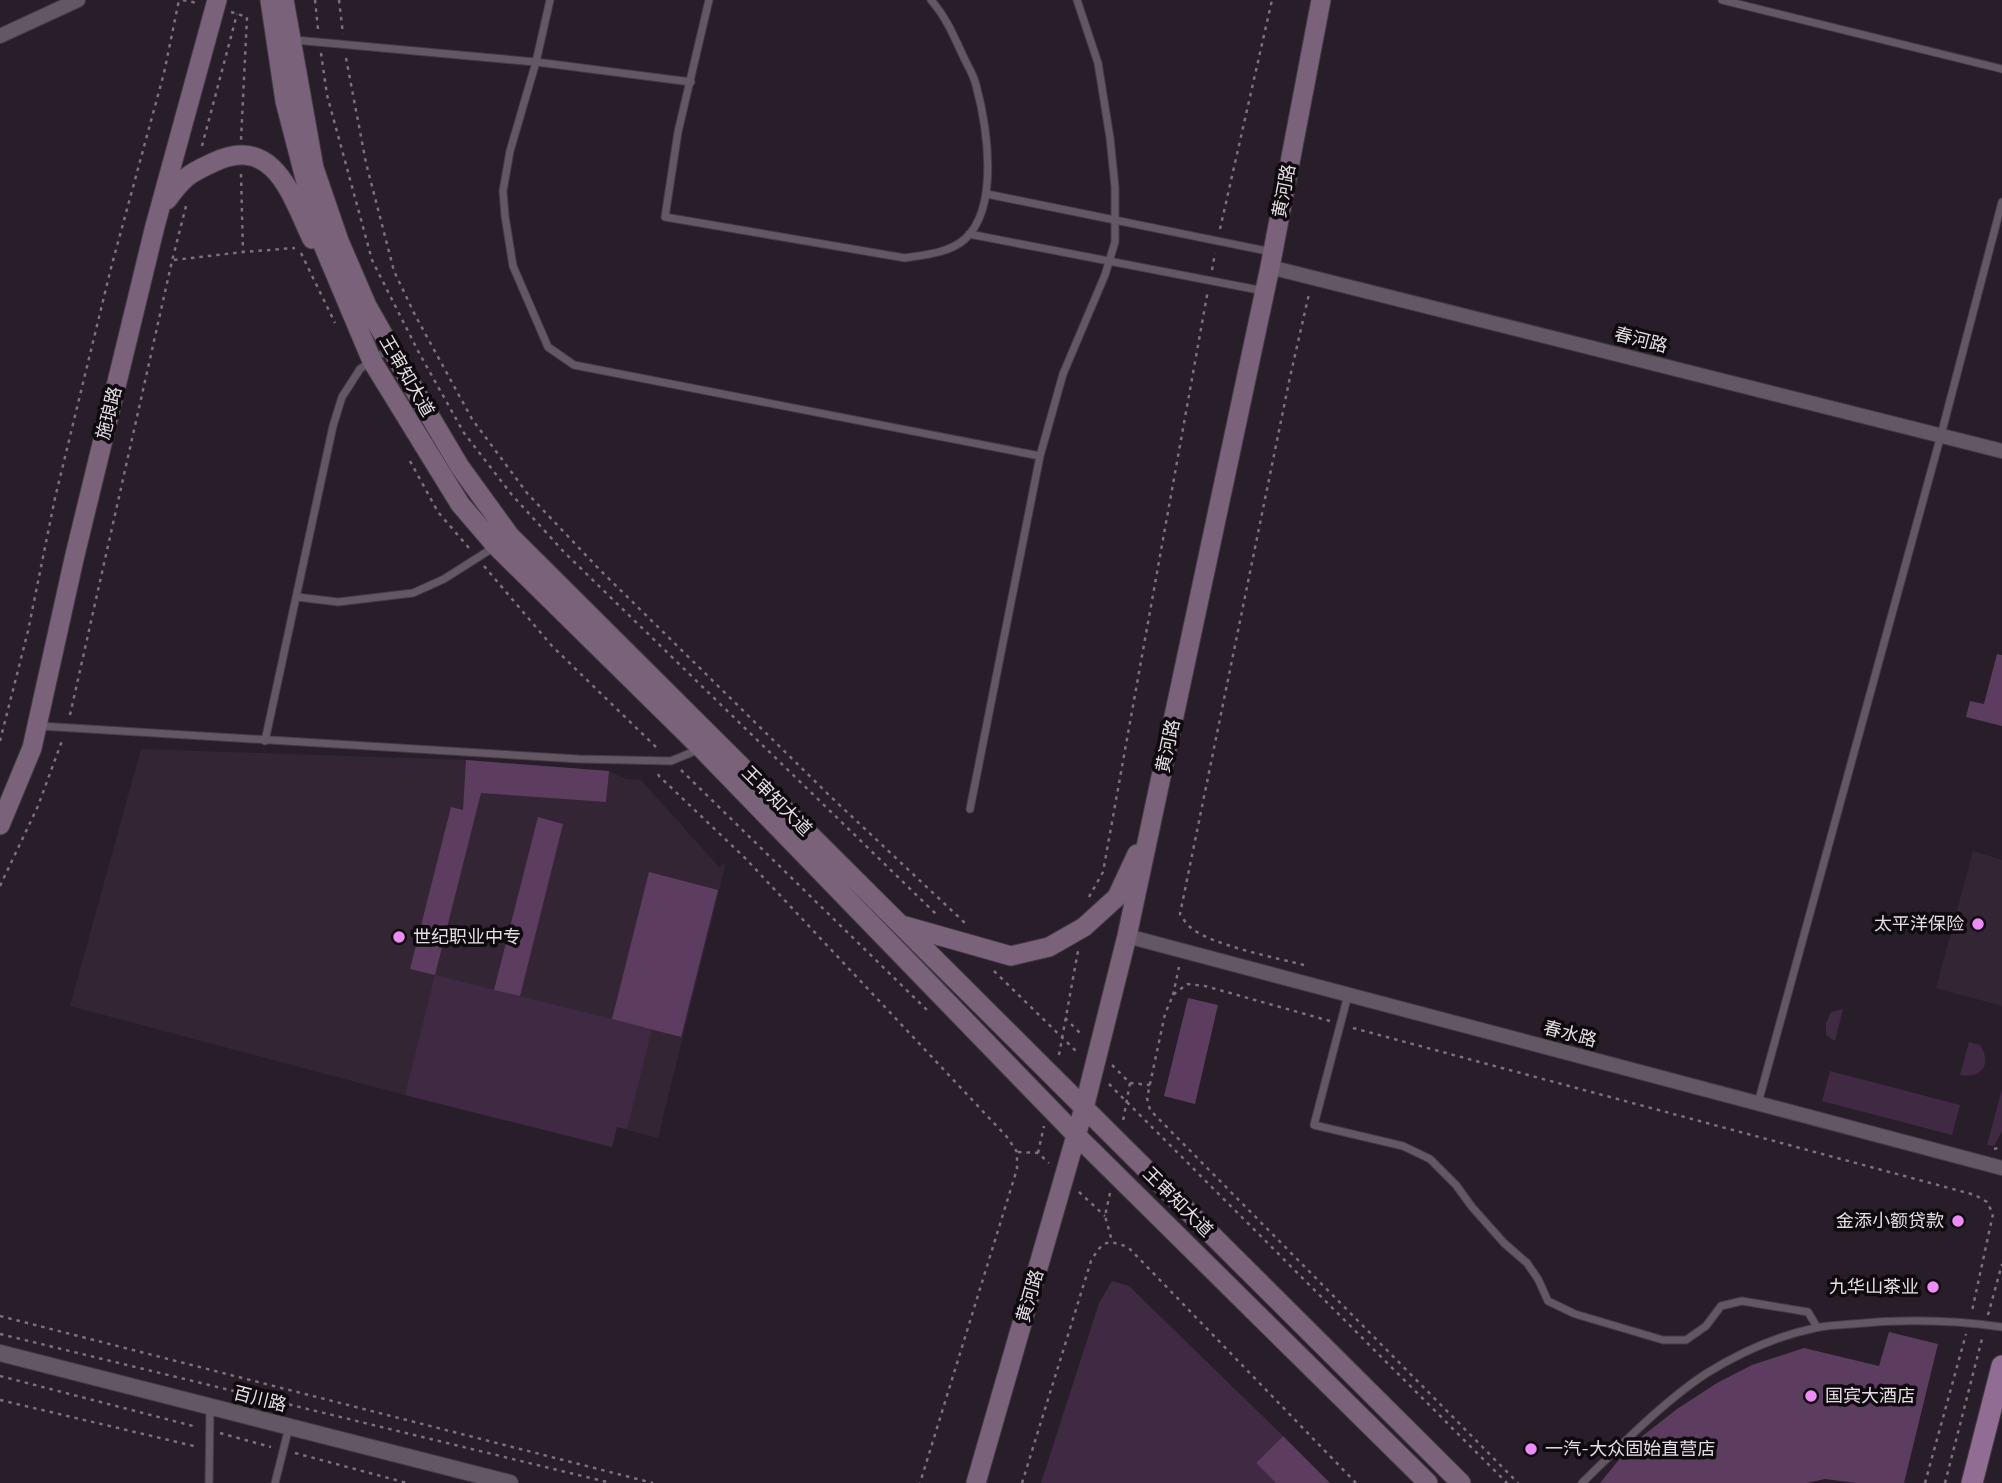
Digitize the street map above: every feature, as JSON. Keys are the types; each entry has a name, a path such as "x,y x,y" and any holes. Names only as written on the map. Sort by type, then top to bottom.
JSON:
{"main road":[{"name":"施琅路","path":"0,825 32,748 74,559 160,209 217,0"},
{"path":"270,0 285,101 321,240 332,269 372,360 460,504 503,541"},
{"name":"王审知大道","path":"284,0 314,168 339,241 367,306 503,541 709,745 901,925 1461,1483"},
{"name":"黄河路","path":"976,1483 1084,1108 1127,936 1265,291 1321,0"},
{"name":"施琅路","path":"0,796 15,765 39,689 85,477 196,1"},
{"path":"160,209 182,179 220,159 240,153 262,159 284,181 312,240 332,269 367,306"},
{"path":"709,745 1076,1135 1428,1483"},
{"path":"901,925 970,937 1011,956 1049,947 1084,928 1117,897 1151,825"},
{"path":"1972,1483 2002,1366"},
{"path":"1985,1483 2002,1419"}],"street":[{"path":"0,36 78,0"},
{"name":"春河路","path":"1271,260 1313,277 2002,451"},
{"name":"春水路","path":"1127,936 2002,1168"},
{"name":"百川路","path":"0,1353 510,1483"}],"lane":[{"path":"550,0 536,62 510,151 503,191 513,266 548,347 574,365 1040,456"},
{"path":"709,0 678,132 665,217 905,258 935,254 962,241 980,217 987,194 988,170 976,83 944,16 932,0"},
{"path":"970,809 1040,456 1063,374 1092,310 1111,261 1115,242 1110,138 1098,63 1077,0"},
{"path":"1721,0 2002,69"},
{"path":"290,40 536,62 691,82"},
{"path":"987,194 1217,241 1271,260"},
{"path":"1758,1104 2002,202"},
{"path":"969,234 1265,291"},
{"path":"265,741 333,426 342,397 360,369 391,348"},
{"path":"297,597 338,602 413,593 444,579 503,541"},
{"path":"37,726 579,759 671,761 709,745"},
{"path":"1348,995 1314,1125 1403,1146 1430,1159 1456,1185 1472,1208 1504,1243 1527,1264 1538,1279 1548,1301 1575,1314 1663,1340 1686,1340 1706,1326 1721,1306 1742,1301 1808,1312 1818,1327"},
{"path":"1582,1483 1664,1406 1705,1374 1743,1353 1794,1333 1818,1327 1874,1321 1969,1323 2002,1327"},
{"path":"209,1483 210,1405"},
{"path":"275,1483 289,1426"}],"path":[{"path":"0,741 28,631 55,498 94,336 163,73 179,0"},
{"path":"315,0 327,95 372,260 418,351 464,433 512,495 564,552 938,915"},
{"path":"339,0 344,45 366,163 394,271 472,419 527,493 598,568 840,805 970,937 1062,1038 1507,1483"},
{"path":"1089,898 1103,872 1217,241 1272,0"},
{"path":"196,171 237,14"},
{"path":"0,886 38,806 68,726 188,200"},
{"path":"172,261 243,252"},
{"path":"1304,965 1223,943 1189,927 1180,914 1313,277"},
{"path":"655,761 659,776 745,858 1007,1137 1017,1152 1017,1170 920,1483"},
{"path":"1054,1079 1078,951 1066,938"},
{"path":"1518,1483 1150,1110 1147,1098 1166,1014 1173,995 1187,984 1205,986 1975,1195 1987,1202 1993,1214 1969,1323 1925,1483"},
{"path":"1130,1083 1150,1085"},
{"path":"1017,1152 1038,1153 1048,1105"},
{"path":"1105,1216 1112,1241"},
{"path":"1021,1483 1091,1261 1101,1245 1112,1241 1128,1247 1356,1483"},
{"path":"1945,1483 2002,1264"},
{"path":"0,1316 653,1483"},
{"path":"0,1334 611,1483"},
{"path":"0,1399 210,1450"}],"shaded area":[{"name":"世纪职业中专","path":"141,749 466,760 609,771 626,779 641,780 719,867 726,862 658,1138 617,1127 612,1147 70,1006"},
{"name":"太平洋保险","path":"1973,851 2002,860 2002,1006 1936,988"},
{"path":"435,975 652,1029 627,1129 617,1127 612,1147 405,1095"},
{"path":"1843,1009 1835,1041 1826,1035 1826,1023 1831,1012"},
{"path":"1969,1042 1980,1045 1985,1063 1975,1075 1960,1075"},
{"path":"1830,1071 1960,1105 1952,1135 1822,1101"},
{"path":"2002,1089 2002,1131 1994,1146 1987,1145"},
{"path":"1112,1281 1129,1286 1283,1436 1256,1463 1276,1483 1041,1483 1099,1303"}],"building":[{"path":"1997,654 2002,655 2002,726 1966,717 1970,701 1984,704"},
{"path":"466,760 609,771 606,802 481,793 435,975 410,969 451,807 463,810"},
{"path":"538,817 563,824 520,996 494,990"},
{"path":"649,872 718,890 681,1037 612,1019"},
{"path":"1188,998 1218,1005 1195,1104 1164,1096"},
{"name":"国宾大酒店","path":"1889,1332 1938,1344 1904,1483 1856,1483 1825,1479 1807,1483 1600,1483 1631,1445 1677,1409 1717,1383 1752,1365 1804,1348 1879,1366"},
{"path":"1283,1436 1330,1483 1276,1483 1256,1463"}],"place":[{"name":"太平洋保险","path":"1978,924"},
{"name":"世纪职业中专","path":"399,937"},
{"name":"金添小额贷款","path":"1958,1221"},
{"name":"九华山茶业","path":"1933,1287"},
{"name":"国宾大酒店","path":"1811,1396"},
{"name":"一汽-大众固始直营店","path":"1531,1449"}]}
